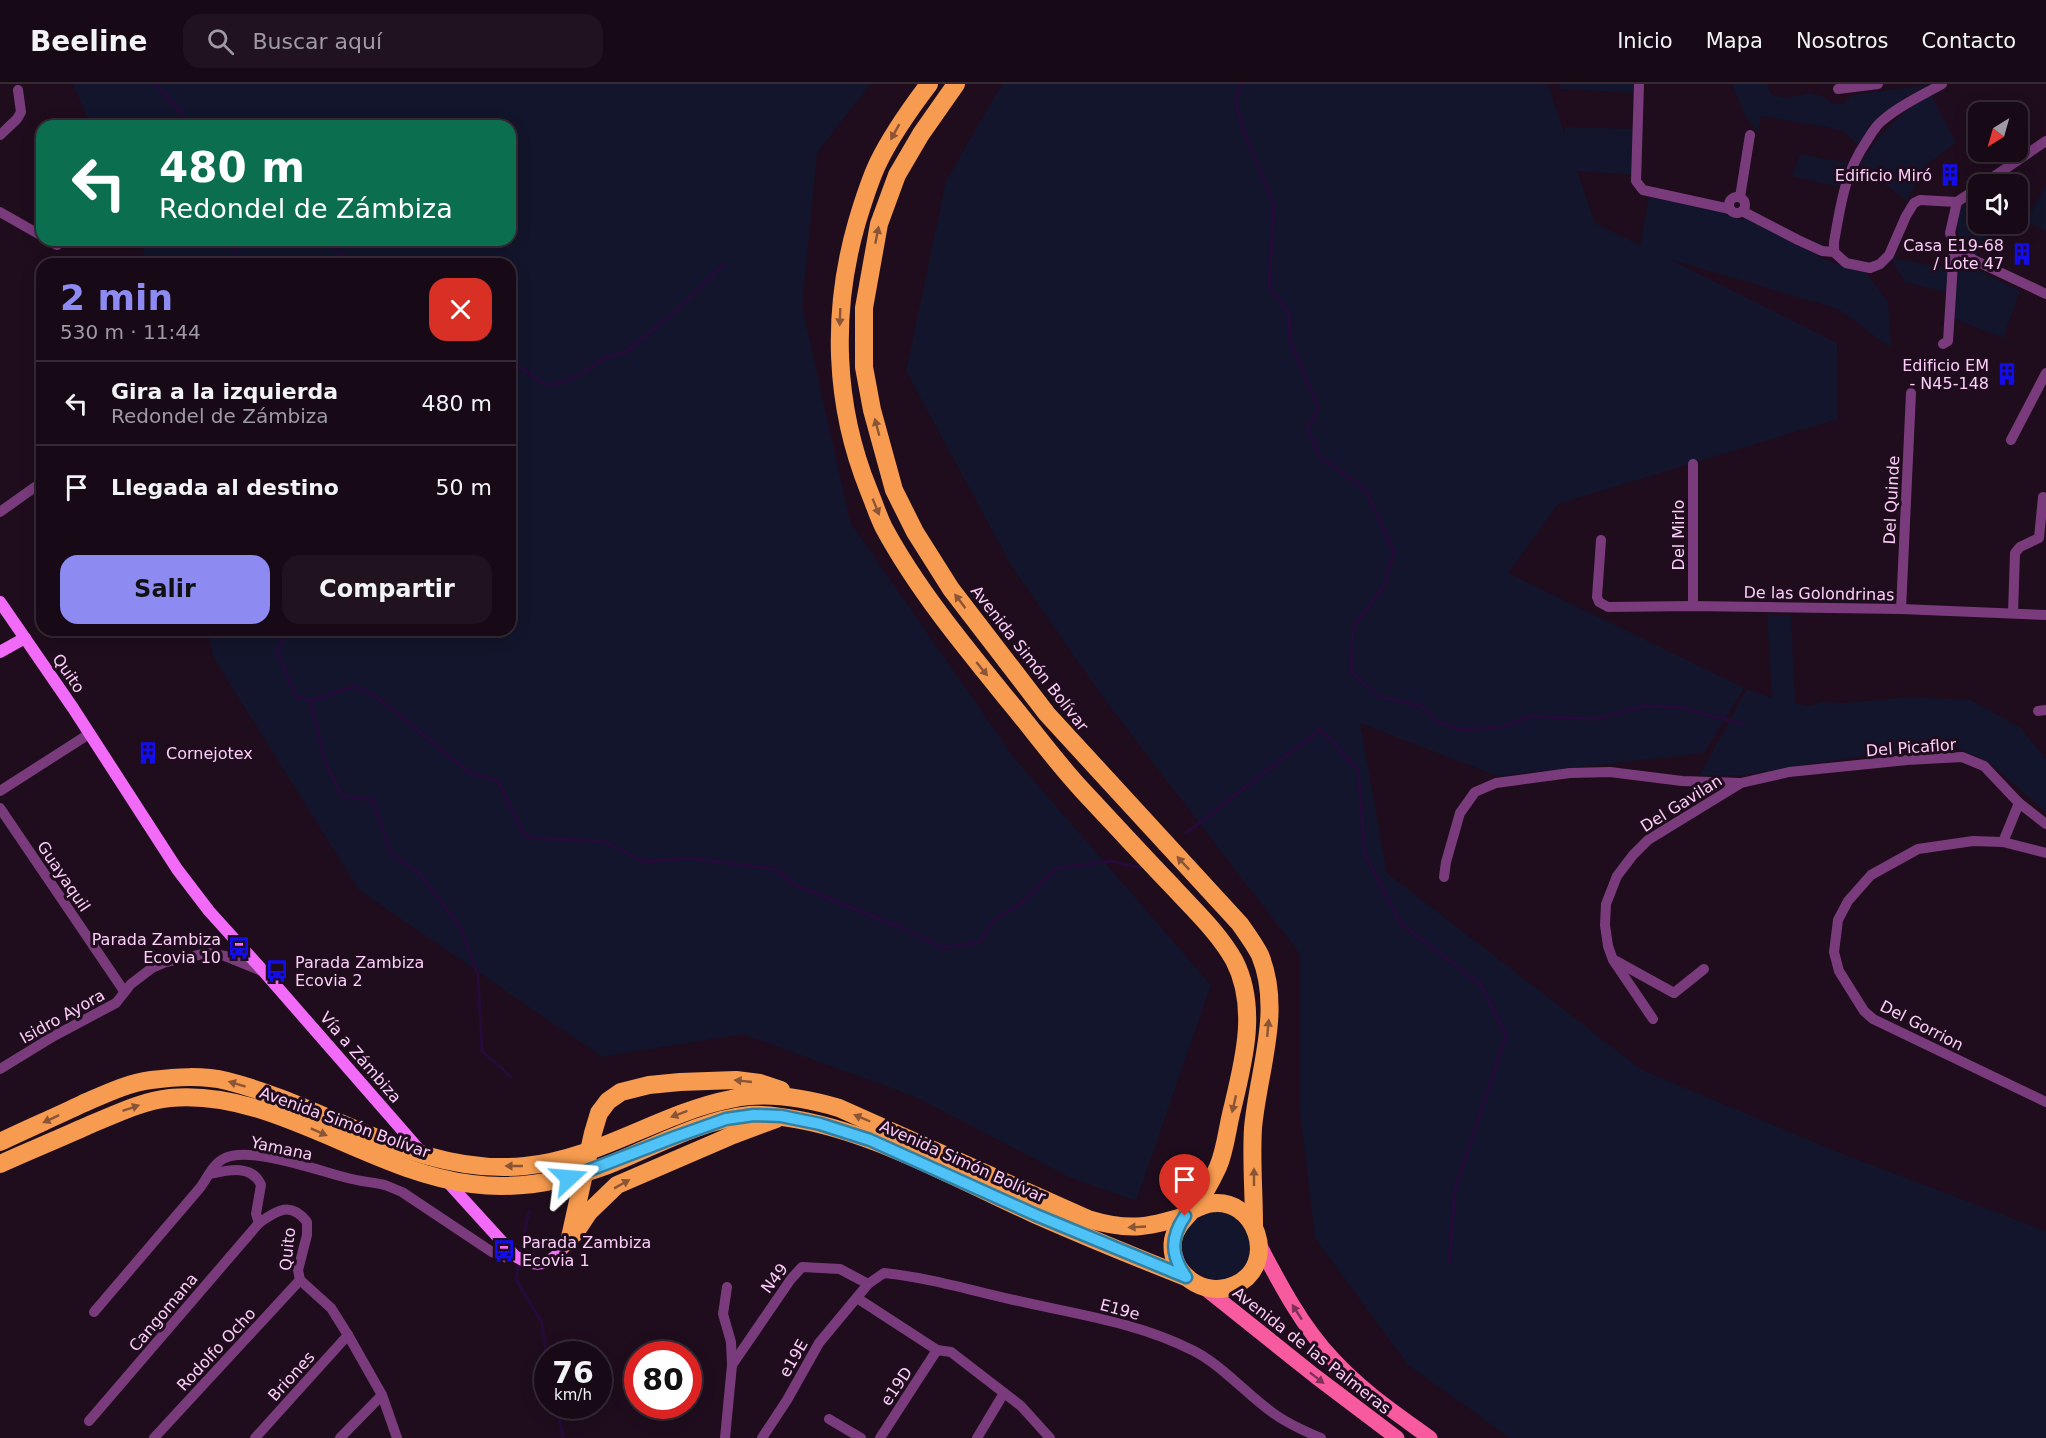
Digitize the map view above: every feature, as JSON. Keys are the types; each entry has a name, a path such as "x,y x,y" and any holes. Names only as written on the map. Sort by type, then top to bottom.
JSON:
{"highway":[{"path":"929,84 901,122 878,164 864,198 848,255 841,306 839,364 847,424 862,473 884,527 933,605 961,643 1079,786 1219,936 1242,977 1246,997 1247,1031 1240,1074 1218,1166 1189,1213 1177,1227 1173,1240 1176,1260 1186,1277 1195,1284 1206,1289 1219,1290 1244,1281 1253,1271 1258,1259 1260,1246 1254,1225 1242,1212 1227,1204 1209,1203 1189,1213"},
{"name":"Avenida Simón Bolívar","path":"956,84 921,134 897,175 879,224 864,308 864,367 872,410 894,490 915,532 951,589 1047,714 1240,924 1260,954 1267,981 1270,1011 1267,1046 1253,1129 1254,1225"},
{"name":"Avenida Simón Bolívar","path":"0,1142 108,1093 148,1080 191,1077 226,1081 281,1098 389,1143 439,1159 475,1166 524,1167 571,1158 682,1113 732,1098 761,1096 799,1099 838,1108 1088,1219 1112,1226 1135,1228 1158,1225 1189,1213"},
{"path":"569,1242 599,1113 608,1101 621,1092 649,1085 736,1080 777,1088 799,1099"},
{"name":"Avenida Simón Bolívar","path":"0,1164 133,1106 168,1098 195,1097 252,1108 309,1128 387,1162 417,1172 472,1184 521,1185 569,1178 726,1119 754,1115 781,1116 820,1124 870,1140 1036,1215 1186,1277"},
{"path":"569,1242 589,1212 617,1185 781,1116"},
{"path":"1036,1215 1044,1223 1057,1230 1199,1298 1220,1301"}],"main road":[{"name":"Avenida de las Palmeras","path":"1260,1246 1289,1299 1311,1333 1332,1359 1354,1380 1430,1438"},
{"name":"Avenida de las Palmeras","path":"1206,1289 1397,1438"}],"street":[{"path":"1639,84 1636,181 1643,190 1730,209 1736,213 1742,211 1798,240 1822,250 1834,252 1846,263 1863,268 1880,264 1889,255 1914,203 1920,200 1957,202 1968,195"},
{"path":"1838,89 1878,84"},
{"path":"1834,252 1845,183 1854,160 1881,121 1900,107 1942,84"},
{"path":"0,135 21,112 18,90"},
{"path":"1742,211 1744,203 1740,197 1750,135"},
{"path":"2000,174 2041,150 2046,141"},
{"path":"1730,209 1731,200 1740,197"},
{"path":"1943,344 1948,341 1954,247 1950,233 1957,202"},
{"path":"0,212 36,233"},
{"path":"1954,247 1974,260 2046,294"},
{"path":"2011,440 2046,373"},
{"name":"Del Quinde","path":"1901,609 1911,393"},
{"name":"Del Mirlo","path":"1693,464 1693,606"},
{"path":"0,512 36,486"},
{"path":"2013,613 2015,553 2020,547 2039,538 2043,497"},
{"name":"De las Golondrinas","path":"1601,540 1597,597 1599,602 1608,608 1693,606 1901,609 2046,615"},
{"name":"Quito","path":"0,602 89,734"},
{"path":"0,652 25,638"},
{"path":"0,791 89,734"},
{"name":"Vía a Zámbiza","path":"89,734 177,869 209,911 514,1256"},
{"name":"Del Picaflor","path":"1789,772 1962,757 1984,766 2019,802 2046,824"},
{"path":"1444,877 1460,813 1475,792 1496,783 1570,773 1610,772 1682,781 1741,783"},
{"name":"Del Gavilan","path":"1653,1019 1613,960 1608,946 1605,925 1606,904 1617,876 1648,840 1741,783 1789,772"},
{"path":"2003,842 2019,802"},
{"name":"Guayaquil","path":"0,808 124,991"},
{"name":"Del Gorrion","path":"2046,853 2003,842 1973,842 1918,849 1871,875 1848,902 1838,920 1834,952 1839,971 1864,1011 1873,1019 2046,1102"},
{"name":"Isidro Ayora","path":"0,1069 54,1036 116,1003 124,991 152,968 166,962 208,953 235,959 265,973"},
{"path":"1613,960 1674,993 1704,969"},
{"name":"Yamana","path":"94,1312 210,1174 213,1167 235,1154 247,1154 385,1185 417,1202 492,1252 507,1258 514,1256"},
{"name":"Quito","path":"210,1174 231,1170 245,1171 255,1176 261,1185 256,1214 259,1223 282,1209 294,1210 307,1222 307,1235 298,1270 300,1280 331,1308 348,1335 382,1395 397,1438"},
{"name":"Cangomana","path":"89,1421 259,1223"},
{"path":"514,1256 526,1263 539,1264 551,1260 569,1242"},
{"name":"N49","path":"732,1365 790,1279 802,1267 840,1269 868,1284"},
{"name":"e19E","path":"762,1438 787,1400 819,1343 868,1284 884,1273"},
{"name":"E19e","path":"884,1273 936,1280 1012,1300 1111,1321 1179,1343 1208,1359 1271,1412 1293,1426 1321,1438"},
{"name":"Rodolfo Ocho","path":"154,1438 300,1280"},
{"path":"725,1438 732,1365 731,1342 723,1314 728,1287"},
{"path":"857,1298 937,1350 951,1352 1004,1393 1050,1438"},
{"name":"Briones","path":"255,1438 348,1335"},
{"name":"e19D","path":"880,1438 937,1350"},
{"path":"977,1438 1004,1393"},
{"path":"340,1438 382,1395"},
{"path":"829,1419 861,1438"}],"shaded area":[{"path":"73,84 870,84 817,153 802,306 850,522 1015,759 1211,985 1136,1201 1069,1177 916,1097 743,1034 602,1057 359,890 213,657 209,636 516,636 516,258 145,258 142,246 516,246 516,120 88,120"},
{"path":"1002,84 1548,84 1565,136 1565,127 1635,129 1636,175 1577,171 1595,223 1640,245 1650,192 1727,213 1744,221 1744,214 1774,233 1828,261 1865,272 1888,302 1891,348 1838,309 1669,259 1837,343 1838,419 1558,504 1508,573 1744,688 1704,753 1497,776 1360,723 1387,873 1642,1070 1840,1153 2046,1231 2046,1438 1510,1438 1408,1365 1315,1238 1300,1110 1300,954 1104,699 1011,565 906,371 946,181"},
{"path":"1560,84 1635,84 1635,93 1560,89"},
{"path":"1732,84 1767,84 1772,95 1786,98 1809,93 1823,96 1831,103 1843,104 1852,95 1928,85 1879,116 1858,145 1842,130 1761,116 1759,131 1746,118"},
{"path":"1931,95 1956,143 1924,166 1907,201 1860,164 1875,142 1891,125 1909,109"},
{"path":"1800,154 1853,164 1844,188 1792,176"},
{"path":"2046,185 2046,231 2028,222 2028,217"},
{"path":"1968,204 1968,234 1988,234 1975,258 1958,255 1957,208"},
{"path":"1890,257 1952,270 1950,293 1905,282"},
{"path":"1958,265 1973,268 2020,291 2003,338 1953,318"},
{"path":"1767,615 1791,615 1795,703 1810,706 1821,702 1845,703 1909,697 1971,700 2021,728 2046,759 2046,812 1989,762 1956,747 1861,756 1742,775 1699,776 1747,689 1772,698"},
{"path":"1214,1205 1254,1228 1251,1264 1232,1278 1221,1280 1201,1275 1187,1260 1183,1250 1182,1239 1187,1226"}],"waterway":[{"path":"156,84 187,120"},
{"path":"1241,84 1235,101 1246,137 1274,204 1269,287 1289,313 1290,341 1318,407 1308,429 1319,456 1365,489 1394,552 1385,584 1353,628 1351,672 1378,696 1423,707 1438,722 1463,730 1505,726 1530,716 1596,719 1644,706 1678,707 1743,724"},
{"path":"233,258 237,246"},
{"path":"331,246 347,258"},
{"path":"516,365 546,385 561,383 581,374 604,358 626,352 678,309 725,264"},
{"path":"284,636 277,651 296,696 310,701 326,764 342,796 373,800 391,854 419,873 460,927 478,974 482,1051 511,1077"},
{"path":"310,701 355,686 378,698 470,773 498,781 523,833 531,838 603,841 645,862 688,858 775,869 793,884 904,929 942,948 980,942 994,920 1022,903 1055,869 1111,861 1140,868"},
{"path":"1186,833 1321,729 1358,770 1365,854 1400,923 1481,985 1506,1035 1455,1189 1449,1262"},
{"path":"520,1255 529,1211"},
{"path":"519,1261 516,1279 542,1323 544,1341"},
{"path":"559,1419 563,1438"}],"place":[{"name":"Edificio Miró","path":"1950,175"},
{"name":"Casa E19-68 / Lote 47","path":"2022,254"},
{"name":"Edificio EM - N45-148","path":"2007,374"},
{"name":"Cornejotex","path":"148,753"},
{"name":"Parada Zambiza Ecovia 10","path":"239,948"},
{"name":"Parada Zambiza Ecovia 2","path":"277,971"},
{"name":"Parada Zambiza Ecovia 1","path":"504,1251"}],"route":[{"path":"569,1178 726,1119 754,1115 781,1116 820,1124 870,1140 1036,1215 1186,1277 1173,1254 1173,1240 1177,1227 1185,1216"}]}
